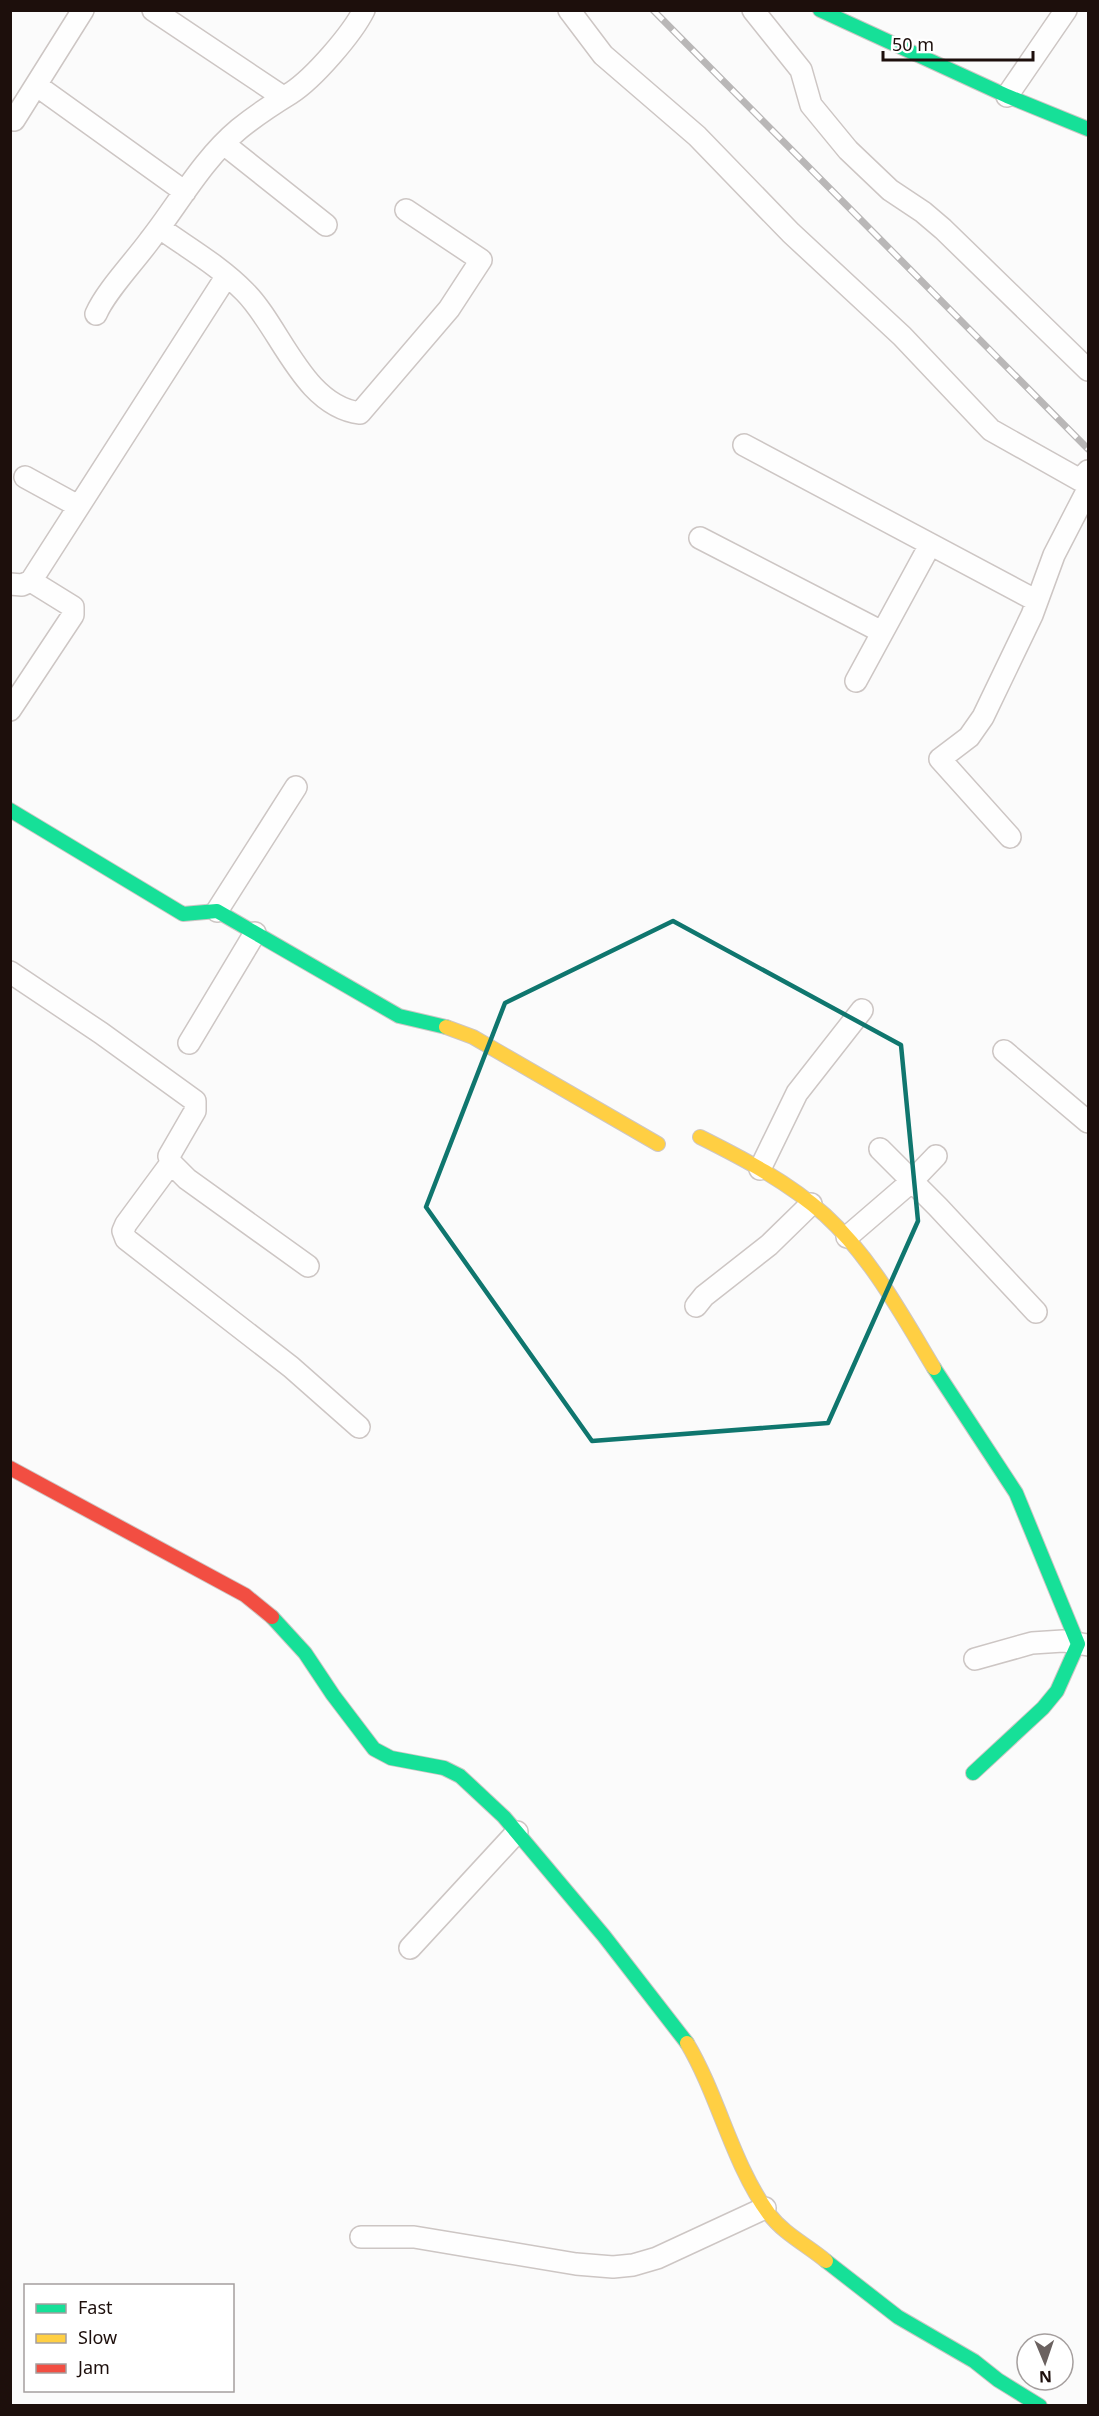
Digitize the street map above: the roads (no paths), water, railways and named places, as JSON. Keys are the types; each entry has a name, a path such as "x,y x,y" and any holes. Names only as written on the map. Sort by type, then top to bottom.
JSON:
{"street":[{"path":"14,120 83,10"},
{"path":"153,10 283,97"},
{"path":"96,314 103,298 116,285 160,228 209,159 238,130 309,79 364,10"},
{"path":"569,10 603,55 697,136 791,233 902,336 991,430 1086,484 1054,555 1037,601 983,717 969,737 940,759 1010,837"},
{"path":"753,10 801,70 811,105 848,150 890,190 923,212 943,229 1089,370"},
{"path":"820,10 1006,96 1089,129"},
{"path":"1006,96 1066,10"},
{"path":"36,85 185,192"},
{"path":"224,144 326,225"},
{"path":"160,228 246,292 309,383 324,398 349,412 360,413 449,309 482,260 406,210"},
{"path":"10,710 73,615 73,607 21,582 78,506 226,277"},
{"path":"744,445 1037,601"},
{"path":"25,477 78,506"},
{"path":"700,538 882,632"},
{"path":"856,681 930,545"},
{"path":"217,911 296,787"},
{"path":"10,810 183,914 217,911 399,1016 442,1025 473,1036 658,1144"},
{"path":"189,1043 255,933"},
{"path":"10,972 101,1033 195,1101 195,1111 169,1156 171,1163 188,1179 308,1266"},
{"path":"760,1169 797,1093 862,1010"},
{"path":"1004,1051 1087,1119"},
{"path":"700,1137 760,1169 811,1204 846,1238 886,1289 945,1387 1016,1493 1083,1644"},
{"path":"880,1149 1036,1312"},
{"path":"846,1238 912,1181 936,1156"},
{"path":"171,1163 126,1224 123,1231 126,1239 291,1367 359,1427"},
{"path":"696,1306 704,1296 769,1245 811,1204"},
{"path":"10,1468 245,1595 280,1624 305,1653 374,1749 391,1758 454,1772 517,1832 604,1936 683,2037 700,2064 746,2173 765,2208 789,2235 815,2252 898,2317 974,2361 998,2380 1040,2406"},
{"path":"975,1659 1032,1643 1063,1641 1083,1644"},
{"path":"974,1773 1043,1708 1057,1691 1083,1644"},
{"path":"410,1948 517,1832"},
{"path":"361,2237 414,2237 576,2264 613,2267 633,2265 657,2258 765,2208"}],"railway":[{"path":"653,10 1088,449"}]}
